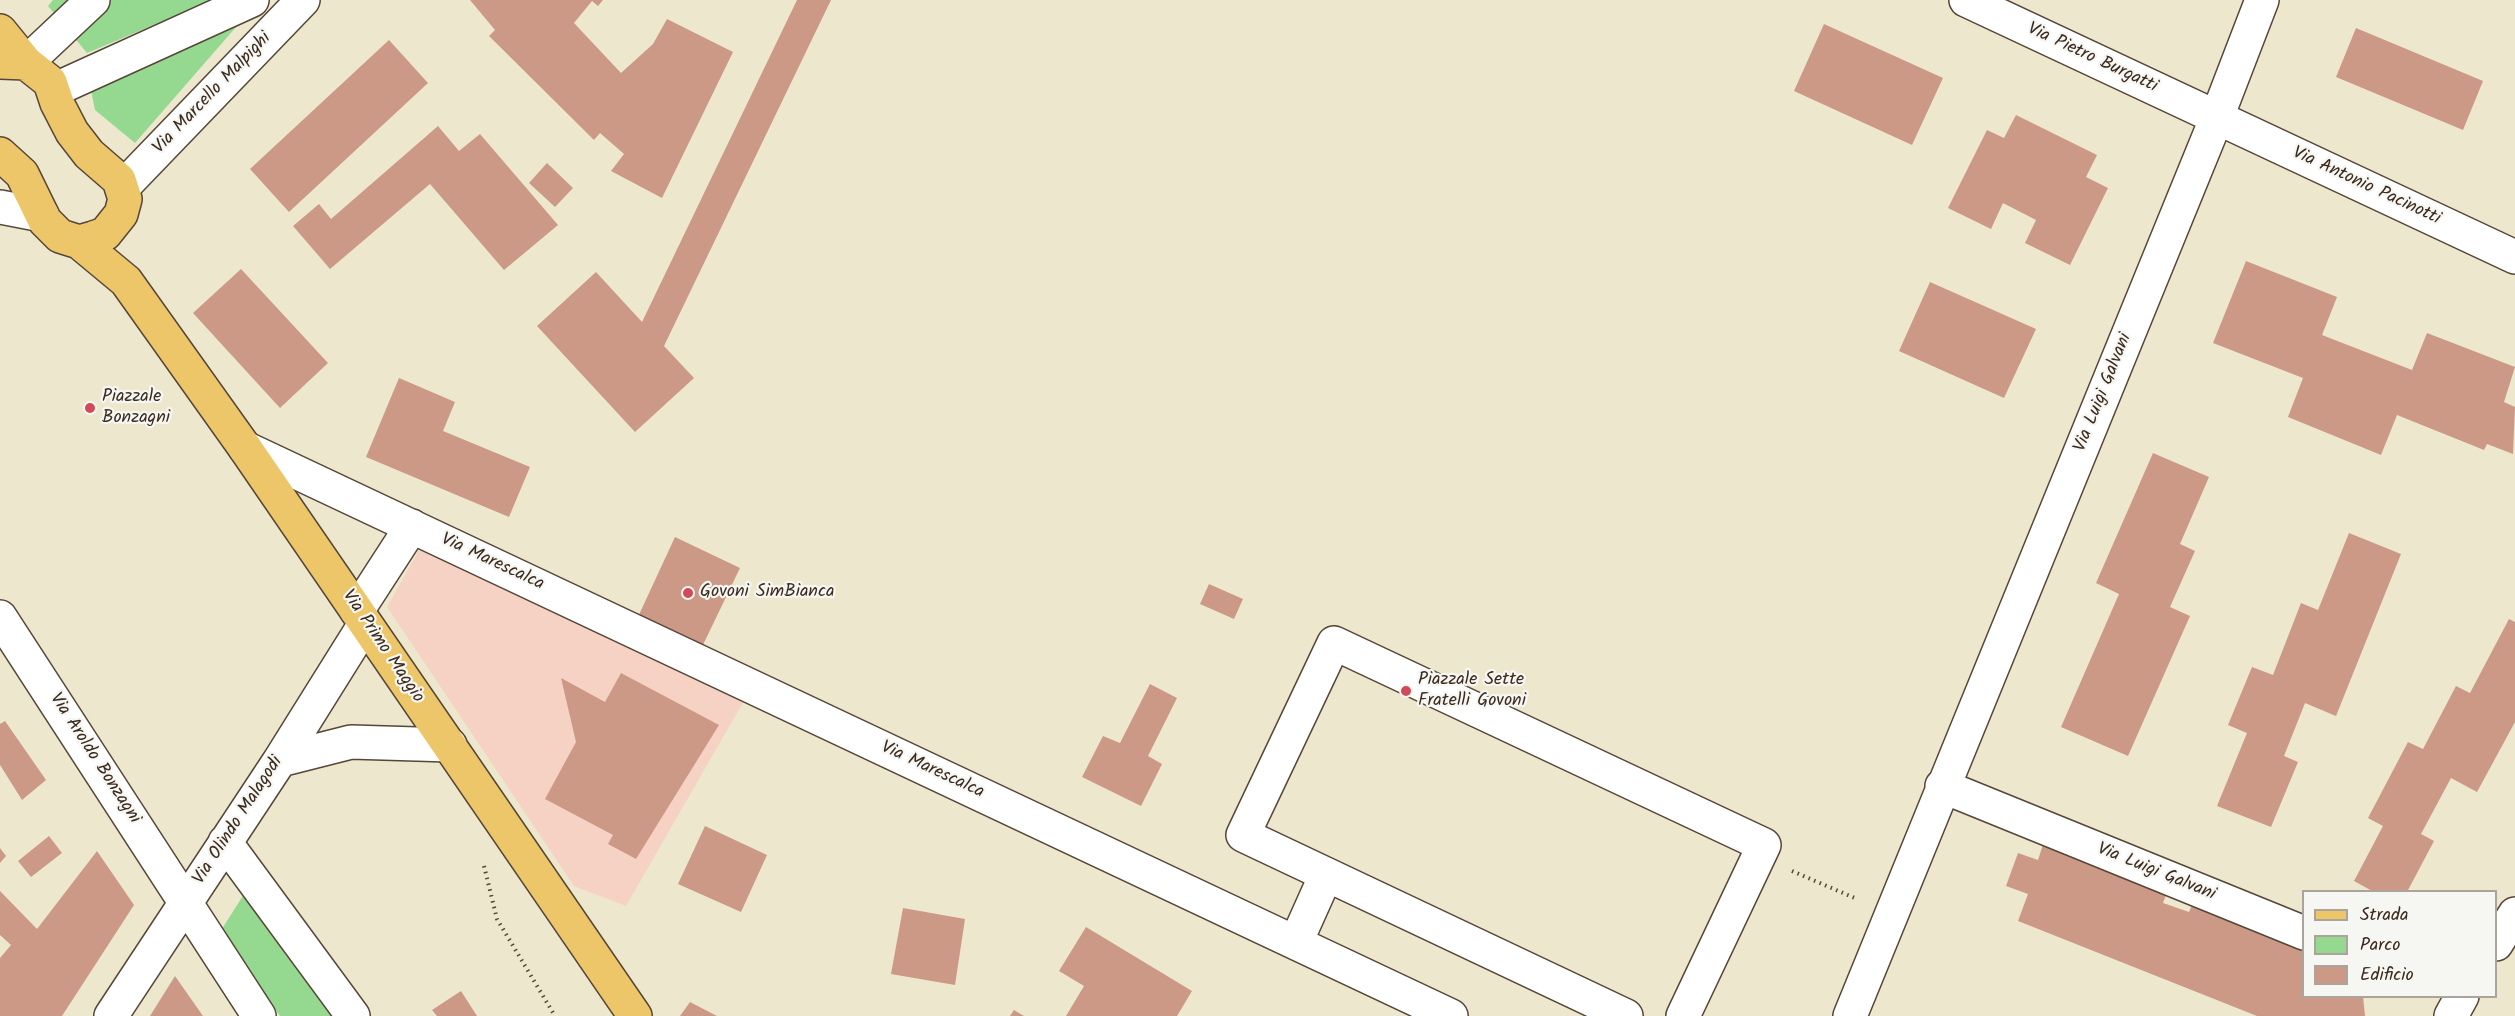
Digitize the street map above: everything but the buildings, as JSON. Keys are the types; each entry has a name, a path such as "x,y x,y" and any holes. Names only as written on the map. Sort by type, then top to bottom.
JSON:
{"main road":[{"path":"0,31 13,62 43,74 54,90 57,103 72,132 89,154 119,180 126,281"},
{"name":"Via Primo Maggio","path":"0,154 22,174 42,215 60,236 79,242 126,281 246,448 635,1016"},
{"path":"79,242 105,234 122,201"}],"street":[{"path":"13,62 93,0"},
{"path":"54,90 252,0"},
{"name":"Via Marcello Malpighi","path":"122,201 303,0"},
{"name":"Via Pietro Burgatti","path":"1966,0 2217,117"},
{"name":"Via Luigi Galvani","path":"1850,1016 2217,117 2262,0"},
{"name":"Via Antonio Pacinotti","path":"2217,117 2515,257"},
{"path":"0,207 42,215"},
{"name":"Via Marescalca","path":"246,448 1451,1016"},
{"path":"361,617 412,526"},
{"name":"Via Aroldo Bonzagni","path":"0,617 158,857 259,1016"},
{"name":"Via Olindo Malagodi","path":"111,1016 280,760 361,617"},
{"path":"1626,1016 1243,835 1334,643 1764,845 1683,1016"},
{"path":"280,760 351,742 450,745"},
{"name":"Via Luigi Galvani","path":"1942,786 2302,932"},
{"path":"225,842 353,1016"},
{"path":"1296,942 1326,875"},
{"path":"2497,942 2515,914"},
{"path":"2451,1016 2460,998"}],"path":[{"path":"1758,857 1890,914"},
{"path":"483,864 497,919 555,1016"}],"shaded area":[{"path":"423,543 745,699 626,906 574,886 387,607"}],"green space":[{"path":"53,0 213,0 87,53 48,6"},
{"path":"250,11 135,143 95,110 91,90"},
{"path":"246,891 336,1016 280,1016 220,932"}],"place":[{"name":"Piazzale Bonzagni","path":"90,408"},
{"name":"Govoni SimBianca","path":"688,593"},
{"name":"Piazzale Sette Fratelli Govoni","path":"1406,691"}]}
